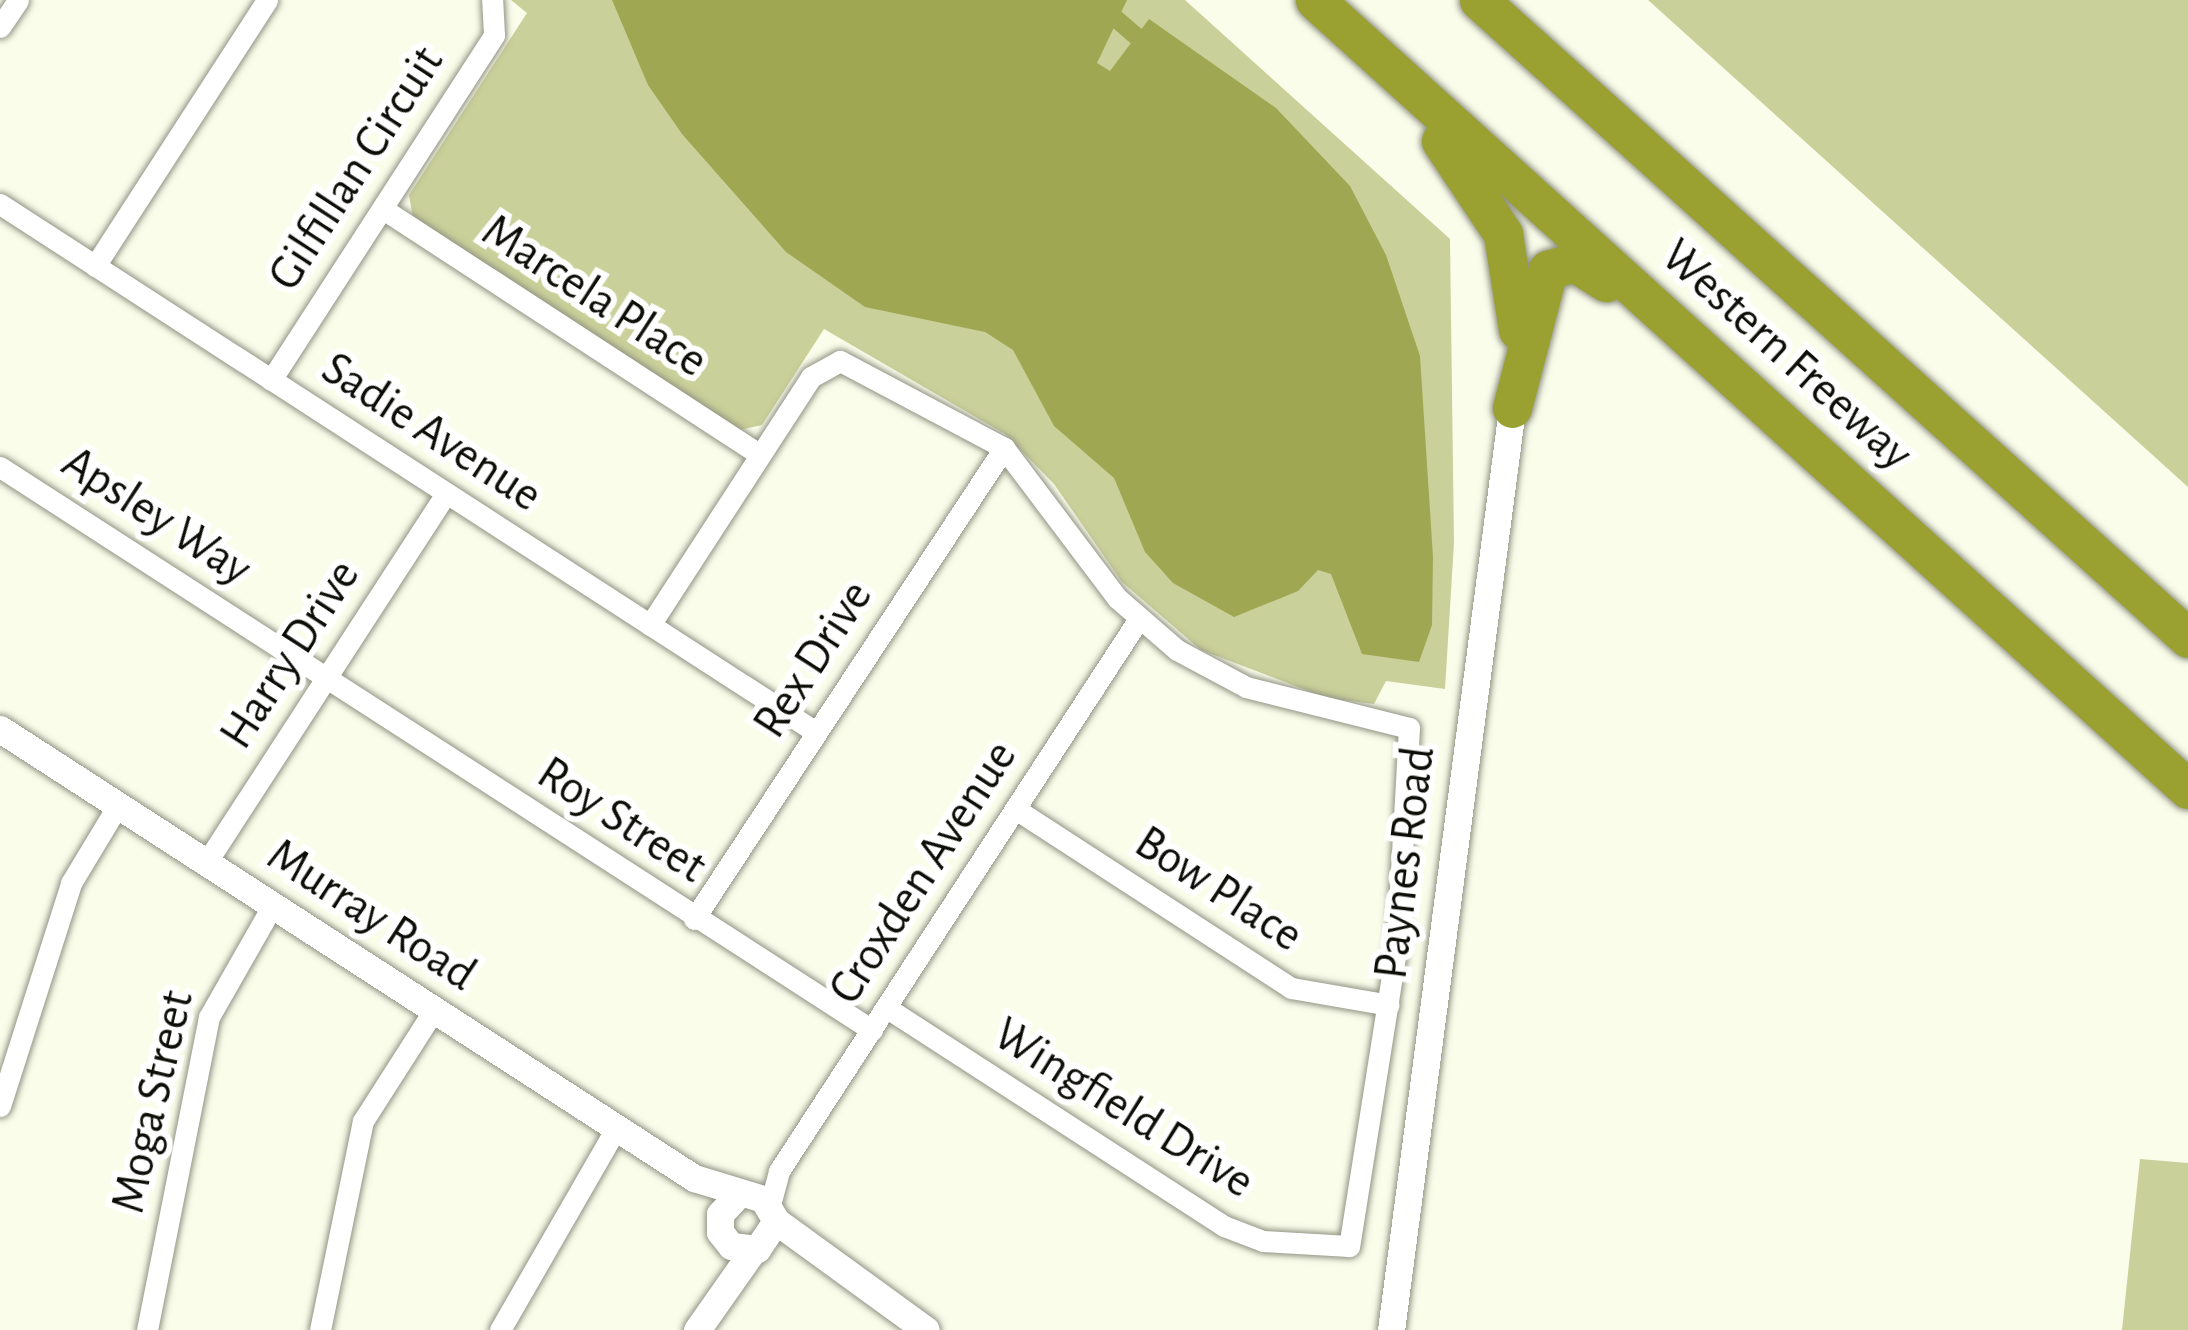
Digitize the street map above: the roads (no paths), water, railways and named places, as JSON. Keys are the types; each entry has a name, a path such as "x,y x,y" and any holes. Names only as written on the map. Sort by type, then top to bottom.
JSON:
{"highway":[{"path":"1303,0 1453,153 1490,208 1517,289 1512,408"},
{"name":"Western Freeway","path":"1315,0 2188,789"},
{"name":"Western Freeway","path":"1479,0 2188,638"},
{"path":"1512,408 1541,281 1555,264 1574,262 1870,499"}],"street":[{"path":"0,26 18,0"},
{"path":"95,266 267,0"},
{"name":"Gilfillan Circuit","path":"271,380 494,35 492,0"},
{"name":"Sadie Avenue","path":"0,204 816,732"},
{"name":"Marcela Place","path":"382,209 760,455"},
{"name":"Wingfield Drive","path":"650,625 818,369 840,361 1004,448 1138,620 1246,687 1409,728 1415,749 1389,1005 1359,1227 1342,1250 1224,1226 887,1008"},
{"name":"Paynes Road","path":"1391,1330 1512,408"},
{"name":"Rex Drive","path":"694,920 1004,448"},
{"name":"Apsley Way","path":"0,467 327,678"},
{"name":"Harry Drive","path":"206,863 446,493"},
{"name":"Croxden Avenue","path":"758,1218 779,1171 1138,620"},
{"name":"Roy Street","path":"327,678 694,920 872,1030"},
{"name":"Murray Road","path":"0,729 926,1330"},
{"path":"0,1106 71,883 118,805"},
{"name":"Bow Place","path":"1017,810 1291,988 1389,1005"},
{"name":"Moga Street","path":"147,1330 209,1017 273,905"},
{"path":"320,1330 363,1121 434,1010"},
{"path":"500,1330 616,1128"},
{"name":"Murray Road","path":"694,1178 721,1227"},
{"path":"721,1227 758,1218"},
{"path":"721,1227 758,1218"},
{"path":"697,1330 758,1218"},
{"path":"715,1296 721,1227"}],"waterway":[{"path":"1094,0 1150,48"}]}
